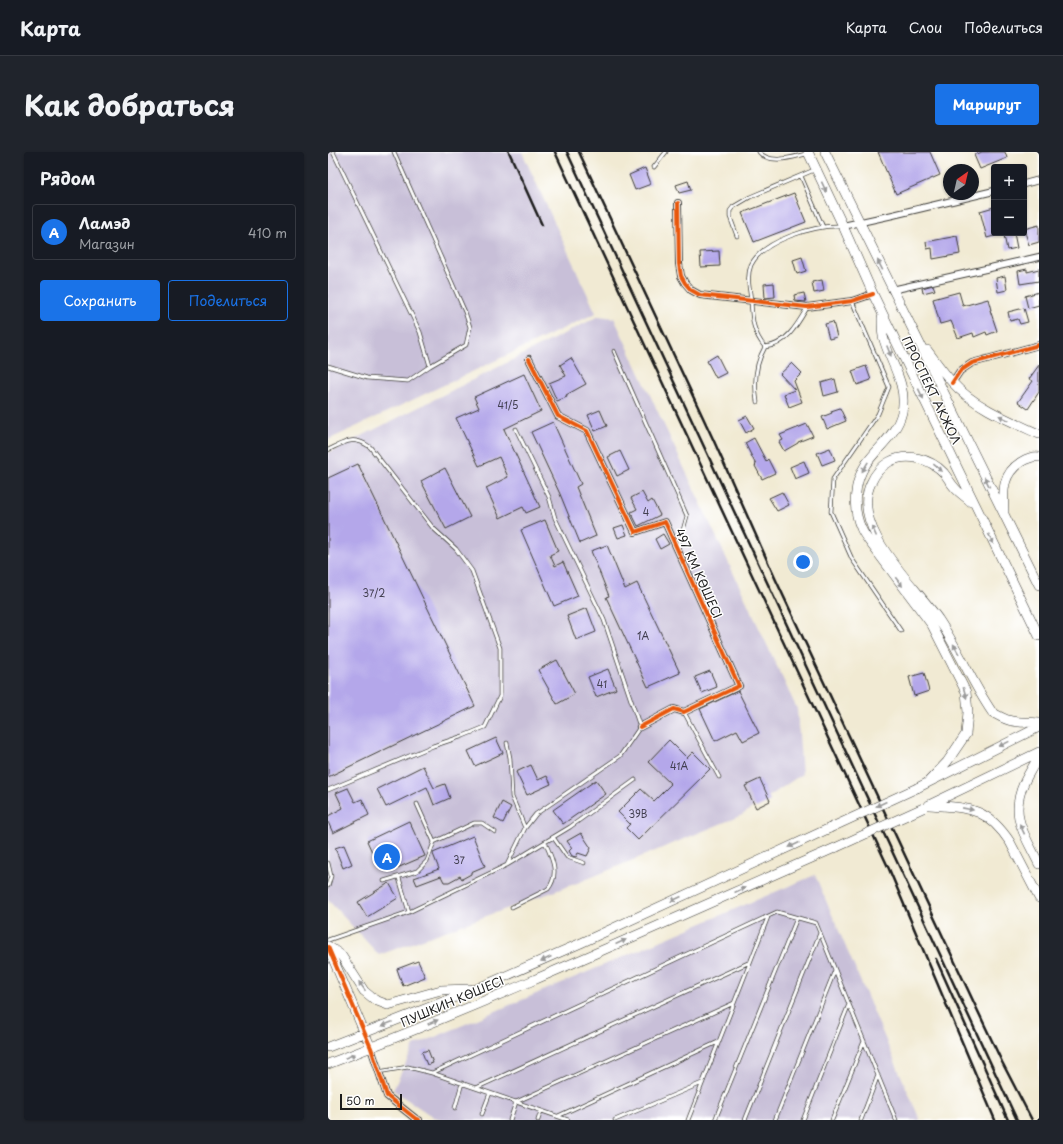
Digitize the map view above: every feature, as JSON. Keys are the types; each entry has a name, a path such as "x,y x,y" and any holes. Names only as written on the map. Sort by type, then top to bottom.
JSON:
{"main road":[{"name":"ПРОСПЕКТ АКЖОЛ","path":"824,152 1039,586"},
{"name":"ПРОСПЕКТ АКЖОЛ","path":"808,153 881,313 1039,636"},
{"path":"881,313 883,336 898,372 902,394 902,412 895,429 866,464 858,480 856,513 861,529 869,541 932,625 966,692 968,712 966,734 947,762 927,783"},
{"path":"914,333 952,383 985,408 1007,420 1039,434"},
{"path":"1004,517 1003,494 1005,481 1012,468 1024,460 1036,456 1039,457"},
{"path":"974,504 955,488 945,474 934,464 906,457 889,462 876,472 866,499 866,510 876,535 888,556 938,618 992,712 1004,720 1014,723 1039,724"},
{"name":"ПУШКИН КӨШЕСІ","path":"328,1047 476,989 582,943 927,783 1039,727"},
{"name":"ПУШКИН КӨШЕСІ","path":"328,1064 371,1048 585,958 926,807 1039,752"},
{"path":"1039,756 1024,782 1017,805 1019,823 1039,864"},
{"path":"926,807 962,808 978,811 992,820 1005,833 1039,898"},
{"path":"328,946 341,955 364,991 375,1000 388,1005 441,990 476,989"},
{"path":"328,946 371,1048"}],"street":[{"path":"1027,183 1039,180"},
{"path":"842,226 991,192"},
{"path":"678,203 679,264 681,276 691,290 700,295 807,307 852,301 873,294"},
{"path":"892,290 1039,257"},
{"path":"952,383 960,371 972,364 1039,345"},
{"name":"497 КМ КӨШЕСІ","path":"529,359 558,416 586,431 635,532 665,522 739,686 684,712 674,709 640,727"},
{"path":"371,1048 387,1096 416,1119 420,1120"}],"lane":[{"path":"333,152 420,332 430,366"},
{"path":"328,366 367,378 408,381 466,345 470,328 465,312 394,152"},
{"path":"654,167 666,152"},
{"path":"759,152 768,158 775,159 808,153"},
{"path":"788,152 790,157"},
{"path":"737,236 730,217 730,211 733,207 750,197 816,170"},
{"path":"801,176 823,226"},
{"path":"765,347 758,339 753,328 751,300 748,287 751,266 756,258 762,251 785,239 823,226 842,226"},
{"path":"852,301 889,388 878,414 833,479 831,512 852,559 901,631"},
{"path":"756,402 755,388 760,355 765,347 772,346 788,336 807,307"},
{"path":"614,352 687,516 678,549"},
{"path":"507,865 525,828 536,814 620,756 640,727 604,620 555,518 549,497 516,429"},
{"path":"328,450 348,440 362,442 370,448 433,528 456,549 472,571 500,648 500,696 485,727 433,746 328,790"},
{"path":"684,712 719,777"},
{"path":"507,743 510,758 512,797 525,828"},
{"path":"328,940 409,912 507,865 570,827 635,780"},
{"path":"417,804 434,842"},
{"path":"384,881 399,878 417,871 427,861 434,842 474,822 482,823 495,832"},
{"path":"553,837 567,857 584,863"},
{"path":"512,907 548,889 552,884 555,873 554,862 545,842"},
{"path":"328,863 332,876 328,886"},
{"path":"399,878 409,912"},
{"path":"432,1073 777,912 816,923 896,1120"},
{"path":"688,1120 768,916"},
{"path":"715,1120 797,918"},
{"path":"745,1120 820,933"},
{"path":"476,1088 750,962"},
{"path":"775,1120 835,970"},
{"path":"510,1120 516,1102 734,1003"},
{"path":"803,1120 849,1004"},
{"path":"832,1120 864,1041"},
{"path":"558,1116 718,1042"},
{"path":"378,1072 408,1067 432,1073 566,1120"},
{"path":"860,1120 878,1075"},
{"path":"455,1108 462,1083"},
{"path":"615,1120 702,1083"},
{"path":"482,1114 490,1093"},
{"path":"538,1120 541,1110"},
{"path":"892,1120 894,1115"}],"shaded area":[{"path":"328,152 522,152 596,313 328,440"},
{"path":"599,316 614,318 797,709 802,774 742,815 580,882 379,955 328,900 328,453"},
{"path":"815,875 920,1120 445,1120 433,1117 393,1090 414,1046"}],"building":[{"path":"878,152 930,152 940,175 896,194"},
{"path":"982,152 1005,152 1007,158 980,169 974,155"},
{"path":"645,168 651,184 635,190 629,175"},
{"path":"688,181 691,190 679,193 676,185"},
{"path":"794,193 806,222 754,242 742,213"},
{"path":"991,208 991,236 994,236 987,238 980,211"},
{"path":"1039,225 1039,242 1029,245 1026,236 1027,228"},
{"path":"957,236 960,254 933,259 932,248 927,249 926,242"},
{"path":"1004,236 1015,236 1017,248 1007,250"},
{"path":"719,251 720,266 701,267 700,252"},
{"path":"802,257 806,271 797,274 793,260"},
{"path":"1027,269 1027,272 1039,269 1039,281 1020,284 1018,271"},
{"path":"1005,276 1007,290 998,292 996,278"},
{"path":"822,280 824,291 814,293 812,282"},
{"path":"774,283 775,297 765,298 764,284"},
{"path":"933,285 935,290 923,293 922,288"},
{"path":"959,292 963,306 988,299 997,331 987,335 986,332 974,337 973,333 958,338 951,321 940,324 933,299"},
{"path":"1039,292 1039,305 1028,308 1025,296"},
{"path":"804,293 806,302 795,301 794,295"},
{"path":"1024,308 1028,322 1020,324 1018,319 1010,321 1008,312"},
{"path":"833,322 837,337 829,339 825,324"},
{"path":"717,355 726,373 716,378 707,361"},
{"path":"571,358 586,384 566,395 567,397 557,401 549,383 566,376 560,365"},
{"path":"792,363 802,373 794,381 802,402 789,407 784,394 795,390 780,374"},
{"path":"1039,365 1039,392 1028,409 1018,402 1033,381 1029,379"},
{"path":"866,366 871,380 857,385 852,371"},
{"path":"524,374 541,411 504,429 540,507 526,513 523,507 500,518 486,488 508,477 499,457 479,466 456,418 479,408 474,397"},
{"path":"835,379 838,392 824,396 821,383"},
{"path":"840,408 846,421 827,429 822,417 832,413 831,411"},
{"path":"600,410 607,426 595,431 588,415"},
{"path":"747,416 754,428 746,433 739,420"},
{"path":"553,422 581,484 576,487 596,536 580,543 560,494 531,432"},
{"path":"807,424 813,436 798,442 784,451 779,442 783,440 780,435"},
{"path":"754,438 766,461 768,459 775,473 762,479 745,443"},
{"path":"830,448 835,460 822,465 817,453"},
{"path":"620,451 629,470 617,476 608,457"},
{"path":"804,461 809,473 795,479 790,467"},
{"path":"358,464 475,706 328,777 328,478"},
{"path":"445,468 470,517 446,529 421,481"},
{"path":"642,492 648,503 652,500 660,515 638,526 631,512 637,509 631,498"},
{"path":"782,492 789,505 777,511 769,498"},
{"path":"545,520 558,551 550,555 555,566 563,562 578,596 554,606 521,530"},
{"path":"623,525 627,535 618,538 614,528"},
{"path":"663,534 669,544 660,549 655,539"},
{"path":"607,545 625,589 637,583 680,673 648,687 606,597 609,596 591,551"},
{"path":"587,608 596,632 576,640 567,616"},
{"path":"557,660 575,694 557,704 538,670"},
{"path":"608,669 616,689 596,697 588,677"},
{"path":"710,671 717,687 702,693 695,677"},
{"path":"924,673 929,691 914,696 909,677"},
{"path":"738,691 759,733 743,741 737,730 715,741 700,709"},
{"path":"496,738 503,753 475,766 468,751"},
{"path":"669,740 687,758 693,752 710,769 638,840 626,828 630,824 618,812 641,789 654,801 671,784 648,762"},
{"path":"531,765 538,780 547,776 551,784 527,795 516,772"},
{"path":"423,766 434,788 445,784 450,798 434,805 427,787 386,807 377,789"},
{"path":"760,779 770,801 756,808 745,786"},
{"path":"596,780 606,794 563,824 553,810"},
{"path":"348,788 355,802 362,799 369,815 333,833 328,822 328,816 343,808 336,793"},
{"path":"502,802 511,807 503,823 494,818"},
{"path":"409,821 425,856 397,868 394,860 380,866 379,863 377,863 367,841"},
{"path":"581,833 591,848 587,856 578,853 576,857 572,856 569,851 572,848 567,841"},
{"path":"473,836 485,866 471,872 471,874 462,879 460,876 449,882 444,882 441,876 417,885 414,878 439,869 433,853"},
{"path":"344,845 352,864 343,868 335,848"},
{"path":"389,883 398,898 367,917 358,902"},
{"path":"418,961 425,977 403,986 397,969"},
{"path":"428,1050 433,1063 427,1065 422,1052"}],"railway":[{"path":"509,152 542,225"},
{"path":"555,152 889,869 995,1120"},
{"path":"567,152 1017,1120"},
{"path":"579,152 713,439 775,578 1002,1062 1032,1120"},
{"path":"936,959 1008,1120"}],"cycle path":[{"path":"678,203 679,264 681,276 691,290 700,295 807,307 852,301 873,294"},
{"path":"952,383 960,371 972,363 1039,345"},
{"path":"529,359 558,416 587,431 635,532 665,522 739,686 684,712 674,709 640,727"},
{"path":"328,947 371,1048 387,1096 419,1120"}],"place":[{"name":"Ламэд","path":"387,857"}]}
